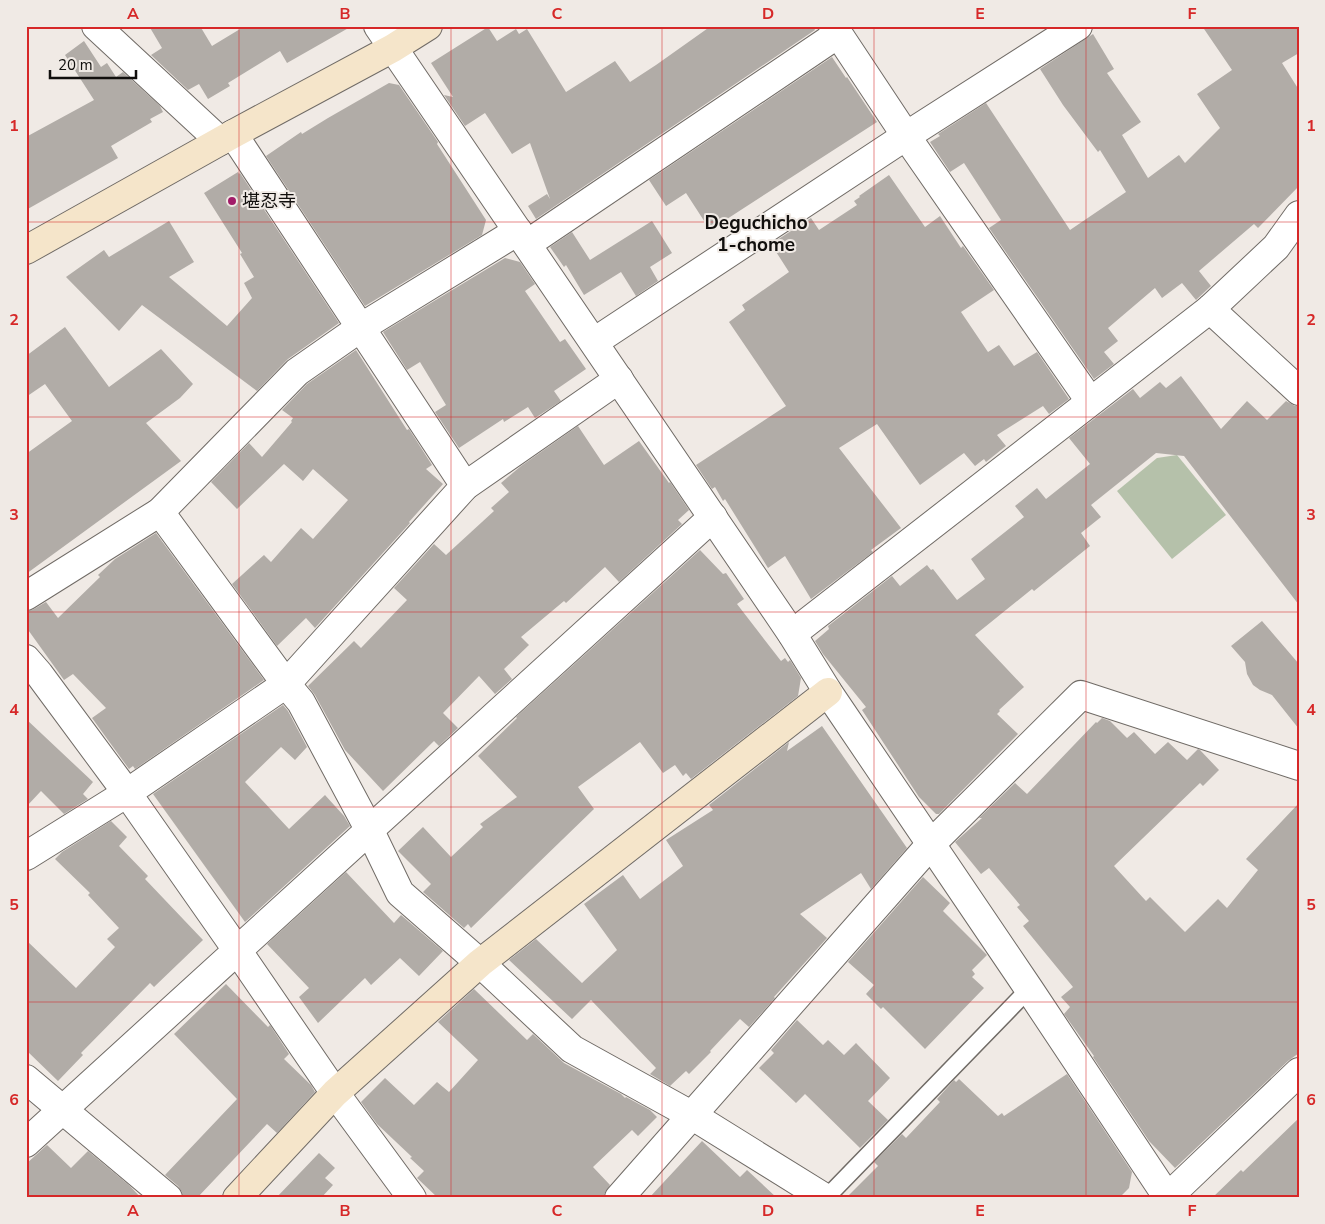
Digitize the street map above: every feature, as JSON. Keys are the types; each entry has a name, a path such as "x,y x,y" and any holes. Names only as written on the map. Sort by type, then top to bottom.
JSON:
{"street":[{"path":"96,26 226,138 360,328 465,486"},
{"path":"378,26 792,634 828,692 1029,989 1158,1194 1299,1072"},
{"path":"28,247 393,48 428,26"},
{"path":"594,342 906,136 1078,26"},
{"path":"26,596 160,512 297,372 360,328 522,238 835,30 906,136 1090,401"},
{"path":"792,634 1210,309 1276,247 1299,215"},
{"path":"1210,309 1299,391"},
{"path":"26,856 127,793 286,684 465,486 619,379"},
{"path":"160,512 300,702 370,831 400,893 480,963 572,1049 693,1116 826,1198"},
{"path":"26,1144 713,517"},
{"path":"26,659 127,793 335,1094 412,1198"},
{"path":"237,1198 335,1094 480,963 828,692"},
{"path":"619,1198 931,844 1081,695 1299,766"},
{"path":"26,1079 168,1198"}],"lane":[{"path":"826,1198 1029,989"}],"green space":[{"path":"1177,455 1226,515 1172,559 1117,491 1157,458"}],"building":[{"path":"149,26 200,26 212,46 245,26 352,26 287,63 280,51 228,83 230,86 208,99 199,84 188,90 151,55 162,48"},
{"path":"711,26 813,26 815,30 536,219 528,206 547,194 550,199 530,143 512,154 485,113 465,126 444,95 453,97 431,63 488,27 497,41 516,29 519,34 527,29 566,92 615,61 630,82"},
{"path":"1202,26 1299,26 1299,53 1282,63 1299,90 1299,186 1258,228 1254,224 1199,271 1211,286 1196,300 1182,283 1162,298 1155,288 1108,328 1118,341 1104,352 1114,364 1094,379 989,228 1001,220 964,163 950,172 930,142 940,136 938,134 986,103 1070,230 1126,192 1100,150 1098,152 1063,105 1040,69 1093,34 1114,69 1107,73 1141,122 1122,135 1148,178 1179,155 1185,163 1220,128 1197,94 1232,70"},
{"path":"84,41 101,67 107,63 116,77 123,72 160,106 163,112 150,119 152,122 111,146 118,158 26,210 26,137 94,100 65,55"},
{"path":"832,57 877,122 710,230 686,193 666,206 649,180"},
{"path":"389,83 399,85 438,142 437,144 486,220 482,235 365,306 266,156 301,132 302,134"},
{"path":"238,172 339,323 288,359 257,391 142,305 119,331 66,277 104,250 109,257 169,221 194,262 169,277 227,326 252,298 244,283 254,277 240,254 242,253 204,193"},
{"path":"889,175 925,227 940,216 961,248 963,246 994,290 961,312 988,352 999,345 1014,366 1037,352 1069,399 1049,414 1043,406 997,435 1006,446 986,462 984,459 975,466 964,453 920,485 877,424 839,448 901,528 871,550 873,552 811,599 785,556 768,568 725,499 723,501 715,487 712,489 696,465 786,406 729,322 745,310 742,305 789,272 771,244 811,218 819,230 857,205 854,201 859,196"},
{"path":"652,221 672,253 650,267 658,281 636,296 621,272 584,295 566,265 564,267 550,247 572,232 590,260"},
{"path":"505,258 520,262 535,284 525,291 560,342 565,339 586,369 554,391 561,401 535,418 528,407 504,422 503,419 459,448 435,412 446,405 420,362 407,370 383,332"},
{"path":"65,327 109,387 161,349 193,384 180,398 146,423 181,461 26,574 26,454 72,421 45,384 26,397 26,356"},
{"path":"356,350 407,430 409,429 432,465 426,469 443,484 315,628 306,618 277,646 232,584 264,555 271,562 301,528 313,539 348,500 313,469 303,481 284,464 237,509 211,482 249,443 262,457 292,422 293,418 282,410 307,384"},
{"path":"1181,376 1221,429 1247,401 1267,420 1286,401 1299,406 1299,605 1184,456 1156,453 1091,505 1101,517 1081,533 1090,546 975,635 1024,687 997,714 1018,734 939,814 936,814 919,797 862,710 866,707 823,654 815,641 829,629 828,626 892,576 900,586 927,565 931,570 933,569 957,600 985,579 971,559 1024,517 1015,506 1037,488 1046,499 1090,464 1069,438 1133,389 1140,398 1160,382 1166,388"},
{"path":"578,426 604,465 639,441 689,510 678,520 682,524 619,582 605,567 566,603 564,601 521,637 529,645 504,669 512,679 495,694 479,676 443,713 458,728 439,746 434,741 383,791 345,750 315,695 308,686 354,641 361,648 407,600 394,588 434,544 446,555 494,511 491,508 509,492 501,483 521,466"},
{"path":"156,533 264,680 135,769 133,766 129,769 92,718 106,708 73,674 64,680 26,627 26,612 46,602 58,618 100,577 98,575 115,559"},
{"path":"700,550 723,574 726,573 744,599 737,604 781,661 785,658 788,662 790,660 801,678 798,696 691,779 686,773 683,776 675,765 663,773 640,742 578,787 594,809 471,928 468,924 464,928 423,892 431,884 398,851 423,827 451,857 483,827 480,824 517,797 478,756 516,717"},
{"path":"1262,621 1299,664 1299,729 1272,695 1253,685 1247,674 1245,662 1231,646"},
{"path":"283,705 307,747 295,760 281,747 245,782 289,829 325,795 344,816 350,826 245,922 153,794"},
{"path":"1102,718 1110,721 1127,738 1134,732 1155,754 1168,742 1187,760 1198,749 1219,770 1203,786 1200,783 1114,866 1146,901 1150,897 1185,932 1218,899 1227,908 1258,870 1246,859 1299,803 1299,1053 1288,1061 1175,1168 1149,1141 1094,1056 1064,1014 1070,1007 1061,997 1073,987 1023,926 1029,921 1017,907 1020,905 989,868 981,874 955,842 982,818 979,818 1015,783 1027,794"},
{"path":"26,719 93,782 83,794 88,799 64,814 41,791 26,807"},
{"path":"822,726 907,848 871,889 861,873 800,914 827,938 749,1027 740,1019 689,1074 686,1071 670,1086 650,1074 656,1068 591,1000 572,1019 509,960 536,939 582,983 617,950 584,904 623,875 640,899 683,866 666,840 713,810 709,805 789,742 787,751"},
{"path":"111,821 127,837 119,846 148,876 145,879 203,940 154,987 150,983 81,1053 83,1055 58,1081 26,1050 26,940 76,988 115,947 107,939 119,928 88,895 90,893 55,859 62,852"},
{"path":"346,872 394,923 401,915 443,951 419,976 400,958 371,985 365,978 318,1023 299,997 309,988 267,944"},
{"path":"923,877 950,903 943,911 987,955 972,970 975,974 972,977 984,988 925,1049 883,1007 881,1009 866,994 874,985 848,962"},
{"path":"226,984 268,1027 270,1025 289,1054 284,1059 311,1085 315,1092 277,1133 267,1124 197,1198 183,1198 178,1186 165,1175 237,1099 174,1034"},
{"path":"474,989 527,1040 533,1034 564,1063 650,1110 657,1117 638,1136 632,1130 593,1167 610,1185 604,1194 604,1198 438,1198 417,1178 424,1171 377,1124 361,1102 385,1078 414,1105 437,1082 449,1092 478,1060 438,1022"},
{"path":"797,1020 823,1045 828,1040 844,1055 856,1043 890,1078 868,1101 888,1120 860,1148 805,1094 796,1103 759,1068 774,1053 771,1050"},
{"path":"1067,1074 1132,1172 1129,1188 1119,1198 846,1198 878,1166 874,1162 902,1134 906,1138 940,1102 937,1099 954,1080 956,1082 959,1079 998,1116 1002,1113 1004,1116"},
{"path":"1299,1118 1299,1198 1212,1198 1241,1170 1243,1172"},
{"path":"702,1141 740,1177 747,1170 777,1198 649,1198"},
{"path":"47,1145 71,1168 88,1151 130,1186 141,1198 26,1198 26,1164"},
{"path":"319,1153 335,1168 325,1178 333,1185 321,1198 276,1198"}],"place":[{"name":"堪忍寺","path":"232,201"}],"district":[{"name":"Deguchicho 1-chome","path":"756,233"}]}
